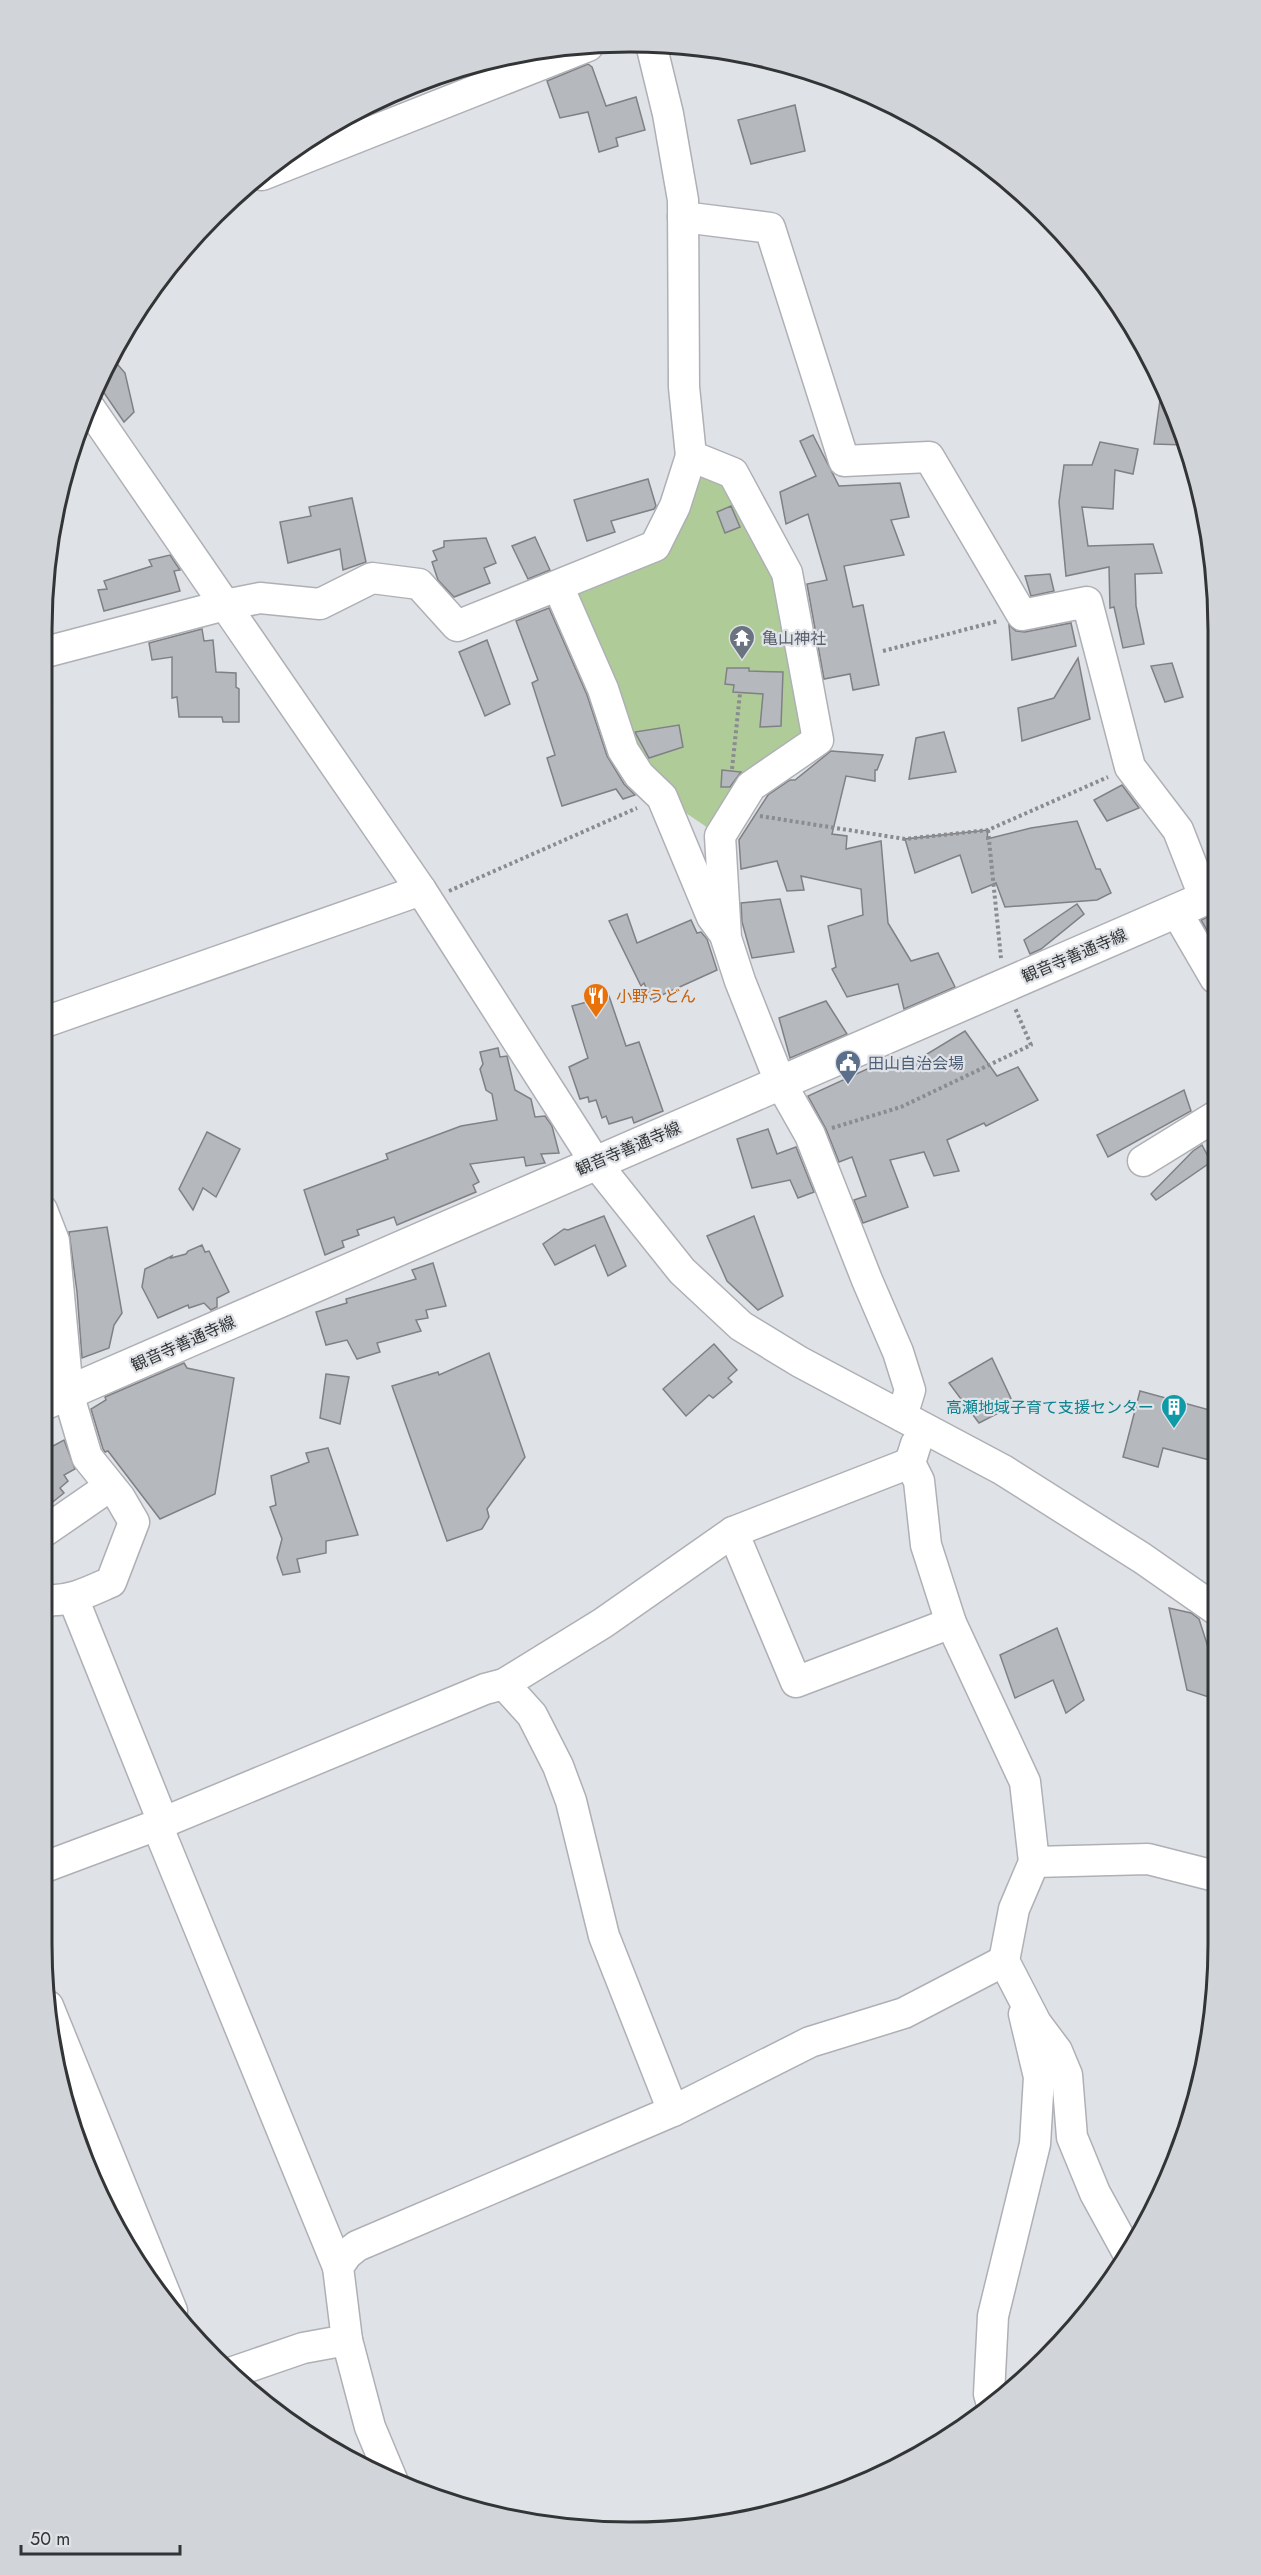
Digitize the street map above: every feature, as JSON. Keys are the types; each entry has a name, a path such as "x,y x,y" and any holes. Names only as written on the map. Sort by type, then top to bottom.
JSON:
{"main road":[{"name":"観音寺善通寺線","path":"55,1399 1199,901"}],"street":[{"path":"52,650 260,598 320,604 372,578 419,584 457,626 655,546 675,506 691,456 684,387 683,217 674,146 653,53"},
{"path":"290,164 561,56"},
{"path":"683,217 770,228 844,461 929,457 1022,615 1087,602 1130,767 1178,830 1199,901 1208,944"},
{"path":"94,414 424,895 595,1162 682,1271 741,1326 800,1362 1003,1470 1142,1558 1208,1604"},
{"path":"691,456 733,473 787,573 818,740 751,786 720,836 726,938"},
{"path":"558,586 603,689 623,750 639,775 662,797 712,916 726,938 740,981 780,1082 810,1135 898,1352 910,1390 912,1421 910,1463 919,1481 926,1545 951,1623 1025,1782 1034,1862 1014,1909 1004,1961 1018,1991 1057,2051 1067,2075 1072,2137 1095,2193 1124,2245"},
{"path":"52,1020 424,895"},
{"path":"1143,1161 1208,1121"},
{"path":"52,1236 54,1241 55,1399 87,1457 134,1522 111,1582 73,1598 52,1600"},
{"path":"52,1864 160,1823 474,1693 504,1684 603,1623 733,1532 910,1463"},
{"path":"52,1526 110,1486"},
{"path":"733,1532 796,1682 951,1623"},
{"path":"73,1598 160,1823 338,2267 347,2340 370,2427 388,2469"},
{"path":"504,1684 532,1715 558,1766 571,1801 604,1936 674,2111"},
{"path":"1034,1862 1148,1858 1208,1874"},
{"path":"338,2267 347,2254 357,2246 674,2111 810,2042 904,2013 1004,1961"},
{"path":"989,2397 993,2316 1035,2144 1039,2077 1018,1991"},
{"path":"60,2036 156,2275"},
{"path":"239,2370 303,2348 347,2340"}],"path":[{"path":"883,651 1022,615"},
{"path":"732,771 740,693"},
{"path":"735,812 905,838 988,830 1130,767"},
{"path":"424,895 662,797"},
{"path":"810,1135 901,1107 1031,1045 1002,970 988,830"}],"green space":[{"path":"691,456 733,473 759,525 818,740 720,836 662,797 558,586 655,546"}],"building":[{"path":"588,64 592,67 606,106 636,97 645,130 616,138 618,146 599,152 588,112 560,118 547,81"},
{"path":"795,105 805,151 751,164 738,120"},
{"path":"118,364 125,373 134,412 124,422 104,392"},
{"path":"1160,399 1178,445 1154,444"},
{"path":"813,435 839,486 900,483 909,517 891,520 904,555 844,566 853,607 863,605 879,685 853,690 850,674 824,679 807,584 827,580 808,514 786,524 780,492 816,476 800,441"},
{"path":"1100,442 1138,449 1133,474 1115,470 1113,509 1082,507 1088,546 1153,544 1162,573 1135,574 1136,606 1144,644 1123,648 1114,607 1110,608 1109,567 1066,576 1059,502 1064,465 1092,465"},
{"path":"648,479 656,506 654,509 611,521 615,532 587,541 574,500"},
{"path":"352,498 366,562 343,570 340,549 288,563 280,522 311,516 309,507"},
{"path":"731,506 740,527 725,533 717,512"},
{"path":"535,537 550,570 528,579 512,546"},
{"path":"486,538 496,563 484,568 490,583 454,597 438,580 432,562 437,560 433,551 444,547 444,541"},
{"path":"170,555 180,570 174,571 180,591 104,611 98,590 107,589 104,581 152,566 149,560"},
{"path":"1050,574 1054,591 1031,596 1025,576"},
{"path":"549,608 587,695 607,756 624,784 635,795 623,799 616,789 562,806 547,758 555,755 532,683 538,680 516,621"},
{"path":"1071,623 1076,646 1012,660 1009,625 1016,631 1025,632"},
{"path":"202,629 204,641 213,640 216,672 236,673 236,687 239,689 239,722 223,722 222,717 179,717 177,697 172,698 172,657 152,660 149,643"},
{"path":"487,640 510,704 485,716 459,652"},
{"path":"1078,658 1090,719 1022,741 1018,708 1054,698"},
{"path":"1172,663 1183,697 1165,702 1151,666"},
{"path":"727,668 783,672 781,726 760,727 763,694 733,692 734,685 725,684"},
{"path":"679,725 683,747 649,758 635,732"},
{"path":"944,732 956,772 909,779 916,738"},
{"path":"831,751 883,755 875,770 875,781 846,776 832,834 847,836 846,849 881,841 888,923 911,961 938,953 955,987 904,1009 898,984 847,997 832,969 836,967 828,926 863,915 861,889 801,876 804,890 787,891 777,861 741,869 739,840 768,795 790,780 795,780"},
{"path":"722,770 741,772 730,787 721,787"},
{"path":"1122,785 1139,808 1107,821 1094,800"},
{"path":"1077,821 1096,869 1100,869 1111,893 1097,900 1005,907 996,883 972,893 960,855 915,873 905,839 988,830 987,839 1031,828"},
{"path":"780,899 794,952 752,958 742,922 741,903"},
{"path":"1077,904 1084,914 1041,949 1030,954 1024,940"},
{"path":"627,914 637,943 691,920 697,933 701,932 707,939 717,970 651,1000 644,983 641,986 609,921"},
{"path":"1208,917 1208,932 1201,920"},
{"path":"609,996 626,1046 639,1042 663,1111 634,1123 632,1117 609,1124 606,1116 602,1118 596,1100 589,1102 588,1097 580,1099 569,1067 588,1058 572,1006"},
{"path":"826,1001 847,1034 790,1058 779,1018"},
{"path":"965,1031 997,1076 1018,1067 1038,1100 986,1126 984,1123 947,1140 959,1171 934,1176 924,1152 890,1160 908,1207 863,1223 854,1200 866,1196 852,1157 839,1162 826,1129 808,1096 891,1058 894,1060 902,1057 906,1061 912,1058 914,1062"},
{"path":"498,1048 500,1057 507,1056 515,1090 531,1099 535,1117 545,1116 552,1126 559,1153 541,1154 545,1163 526,1166 524,1157 470,1164 479,1182 473,1185 476,1192 397,1225 394,1217 357,1230 359,1235 342,1241 344,1247 325,1255 304,1190 388,1159 386,1154 461,1126 497,1120 492,1094 486,1090 480,1069 483,1064 480,1052"},
{"path":"1184,1090 1191,1111 1108,1157 1097,1135"},
{"path":"768,1129 777,1154 796,1147 814,1192 798,1198 790,1180 752,1188 737,1139"},
{"path":"207,1132 240,1149 216,1197 203,1188 193,1210 179,1189"},
{"path":"1202,1145 1208,1156 1208,1164 1156,1200 1151,1194 1193,1151"},
{"path":"604,1216 626,1266 608,1276 595,1245 555,1265 543,1244 564,1229 568,1230"},
{"path":"754,1216 783,1296 758,1310 727,1281 707,1236"},
{"path":"107,1227 122,1313 114,1325 109,1348 82,1358 69,1232"},
{"path":"202,1245 205,1252 209,1251 229,1292 217,1298 217,1307 211,1310 204,1303 189,1308 188,1305 158,1318 142,1287 145,1269 172,1256 171,1258 186,1254"},
{"path":"433,1263 446,1306 426,1310 428,1318 416,1320 421,1331 377,1343 380,1352 357,1359 347,1340 326,1345 316,1312 347,1303 346,1299 416,1279 412,1270"},
{"path":"714,1344 737,1370 728,1378 732,1382 713,1398 709,1395 686,1416 663,1389"},
{"path":"489,1353 525,1457 487,1509 489,1517 482,1529 447,1541 392,1386 438,1372 439,1375"},
{"path":"992,1358 1014,1405 979,1423 949,1383"},
{"path":"184,1363 187,1368 234,1378 215,1494 160,1519 108,1451 105,1452 103,1449 91,1409 106,1400 105,1397"},
{"path":"326,1374 349,1377 340,1424 320,1418"},
{"name":"高瀬地域子育て支援センター","path":"1140,1391 1208,1410 1208,1460 1163,1448 1158,1467 1123,1457"},
{"path":"64,1440 75,1469 64,1475 68,1481 60,1488 64,1493 52,1503 52,1445"},
{"path":"328,1448 358,1535 326,1541 326,1553 297,1559 300,1572 283,1575 277,1558 282,1539 270,1507 276,1505 271,1476 309,1462 306,1453"},
{"path":"1169,1608 1191,1613 1199,1619 1208,1647 1208,1697 1187,1690"},
{"path":"1057,1628 1084,1700 1066,1713 1053,1680 1015,1698 1000,1655"}],"place":[{"name":"亀山神社","path":"742,661"},
{"name":"小野うどん","path":"596,1019"},
{"name":"田山自治会場","path":"848,1086"},
{"name":"高瀬地域子育て支援センター","path":"1174,1430"}]}
